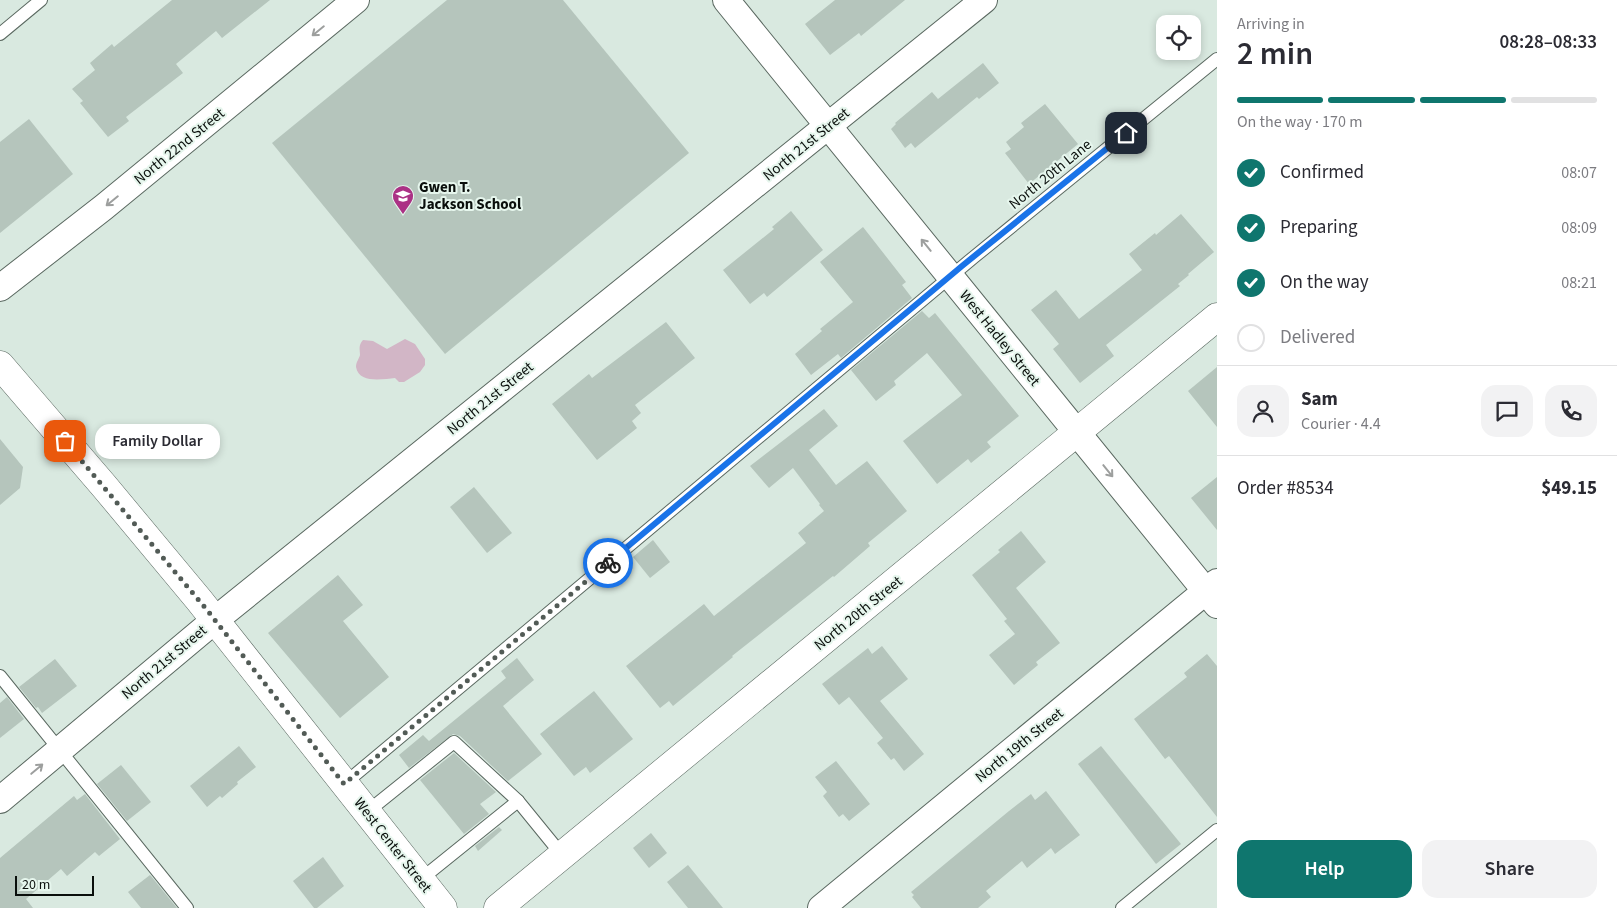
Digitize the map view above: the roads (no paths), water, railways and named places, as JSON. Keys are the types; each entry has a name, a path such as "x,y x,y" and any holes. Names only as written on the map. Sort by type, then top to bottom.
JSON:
{"main road":[{"name":"North 20th Street","path":"498,908 1217,317"},
{"name":"West Center Street","path":"0,365 104,486 215,620 443,908"}],"street":[{"name":"North 22nd Street","path":"0,288 104,207 356,0"},
{"name":"West Hadley Street","path":"726,0 1077,433 1213,593"},
{"name":"North 21st Street","path":"0,800 215,620 984,0"},
{"name":"North 19th Street","path":"821,908 1213,593"}],"lane":[{"path":"0,34 41,0"},
{"name":"North 20th Lane","path":"344,784 951,276 1217,59"},
{"path":"0,676 187,908"},
{"path":"367,812 454,742 518,801 562,856"},
{"path":"420,880 518,801"},
{"path":"1122,908 1217,830"}],"place":[{"name":"Gwen T. Jackson School","path":"403,215"},
{"name":"Family Dollar","path":"65,441"}]}
